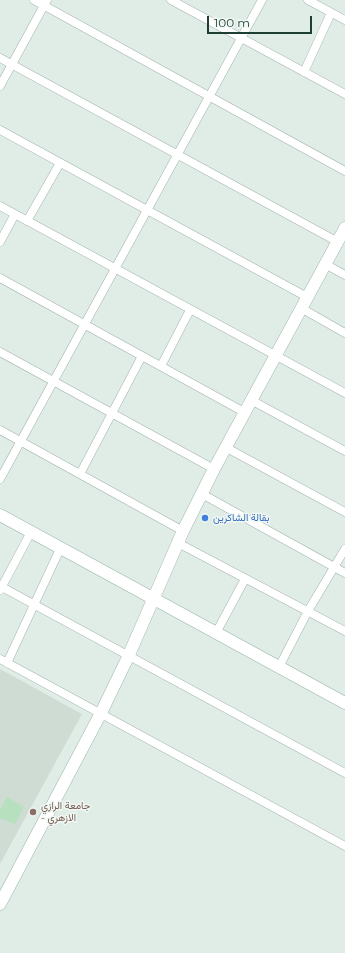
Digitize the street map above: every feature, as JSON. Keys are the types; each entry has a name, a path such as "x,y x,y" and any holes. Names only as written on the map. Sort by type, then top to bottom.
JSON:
{"street":[{"path":"34,0 45,3 209,97 345,171"},
{"path":"171,0 345,94"},
{"path":"0,479 262,0"},
{"path":"308,0 345,20"},
{"path":"0,86 45,3"},
{"path":"304,72 331,13"},
{"path":"0,58 338,242"},
{"path":"0,130 307,297"},
{"path":"28,221 60,163"},
{"path":"0,206 345,393"},
{"path":"0,242 16,214"},
{"path":"0,904 101,713 128,657 183,531 225,447 345,228"},
{"path":"325,264 345,275"},
{"path":"0,278 244,412"},
{"path":"301,308 345,333"},
{"path":"161,366 190,310"},
{"path":"0,352 214,470"},
{"path":"80,474 142,356"},
{"path":"251,400 345,452"},
{"path":"0,430 183,531"},
{"path":"225,447 345,512"},
{"path":"202,494 345,573"},
{"path":"0,515 345,703"},
{"path":"31,532 1,588 345,773"},
{"path":"178,543 345,631"},
{"path":"60,549 34,605 4,661 345,846"},
{"path":"279,667 308,611 345,549"},
{"path":"216,633 245,579"}],"shaded area":[{"path":"0,669 82,714 0,864"}],"green space":[{"path":"7,797 24,807 15,824 0,818 0,810"}],"place":[{"name":"بقالة الشاكرين","path":"205,518"},
{"name":"جامعة الرازي - الازهري","path":"33,812"}]}
